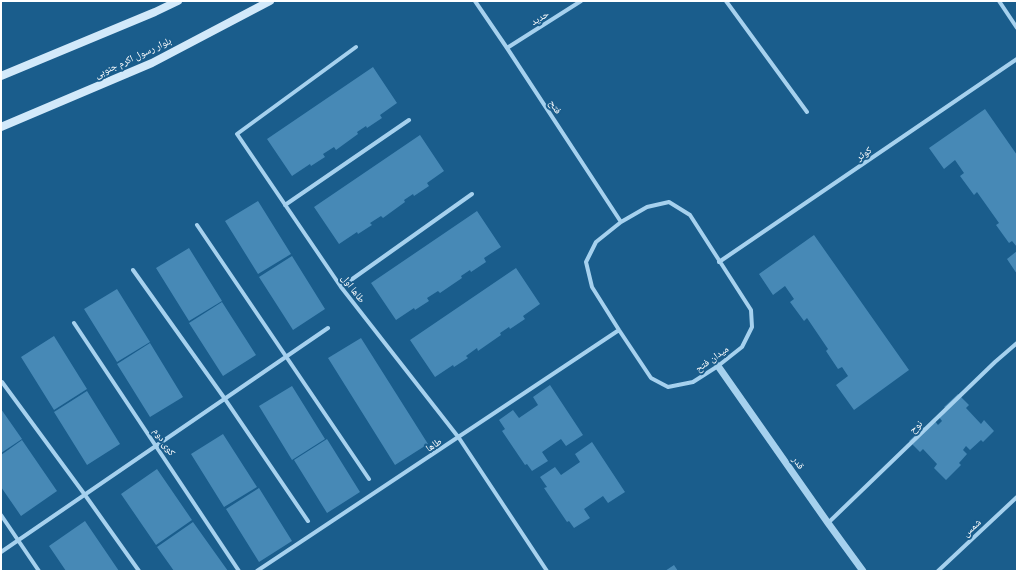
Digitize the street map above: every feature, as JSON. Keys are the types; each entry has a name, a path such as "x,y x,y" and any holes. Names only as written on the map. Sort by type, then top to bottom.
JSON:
{"main road":[{"path":"1,76 178,1"},
{"name":"بلوار رسول اکرم جنوبی","path":"1,127 152,63 270,1"}],"street":[{"name":"فتح","path":"475,1 620,222"},
{"name":"حدید","path":"507,48 582,1"},
{"path":"726,1 807,112"},
{"path":"999,1 1017,28"},
{"name":"طاها اول","path":"356,47 237,134 341,286 459,438 547,571"},
{"name":"کوثر","path":"719,262 1017,58"},
{"path":"285,204 409,120"},
{"path":"341,286 472,194"},
{"name":"میدان فتح","path":"669,202 690,215 719,262 751,310 752,328 742,347 718,366 693,382 668,387 651,378 619,330 592,287 586,262 596,242 620,222 647,207 669,202"},
{"path":"197,226 369,479"},
{"path":"133,270 225,399 308,521"},
{"name":"کوی دوم","path":"74,323 239,571"},
{"path":"1,552 328,328"},
{"name":"طاها","path":"257,571 459,438 619,330"},
{"name":"نوح","path":"828,523 995,362 1017,343"},
{"name":"قدر","path":"718,366 863,571"},
{"path":"2,382 85,495 138,571"},
{"name":"شمس","path":"938,571 1017,497"},
{"path":"1,515 39,571"}],"building":[{"path":"373,67 397,103 380,115 382,118 367,128 366,126 357,132 358,134 336,150 334,147 323,154 325,157 311,166 310,164 292,176 267,139"},
{"path":"985,109 1017,155 1017,247 1012,241 1009,243 996,225 999,223 977,192 974,195 960,176 964,173 955,160 944,169 929,148"},
{"path":"420,135 444,171 427,183 429,186 414,196 413,194 404,200 405,202 383,218 381,216 370,223 372,225 358,234 357,232 339,244 314,207"},
{"path":"258,201 291,254 258,274 225,221"},
{"path":"477,211 501,247 484,258 486,262 471,272 470,270 461,276 462,278 440,293 438,291 427,298 429,301 415,310 414,308 396,320 371,283"},
{"path":"814,235 909,370 854,410 836,385 848,376 842,367 838,369 826,351 828,349 807,318 804,321 790,302 794,299 785,286 773,295 759,274"},
{"path":"189,248 222,301 189,321 156,268"},
{"path":"1017,251 1017,274 1007,259"},
{"path":"292,256 325,309 293,330 259,277"},
{"path":"516,268 540,304 523,316 525,319 510,329 509,327 500,333 501,335 478,351 477,348 466,356 468,358 454,367 453,365 435,377 410,340"},
{"path":"117,289 150,342 117,362 84,309"},
{"path":"222,302 256,355 223,376 189,323"},
{"path":"54,336 87,389 54,410 21,357"},
{"path":"361,338 428,444 395,465 328,358"},
{"path":"150,343 183,397 150,417 117,364"},
{"path":"550,385 583,435 566,446 561,439 542,452 548,461 532,471 527,464 525,465 502,431 505,429 499,420 513,410 519,418 538,405 533,397"},
{"path":"292,386 325,439 292,460 259,406"},
{"path":"87,391 120,444 87,465 54,412"},
{"path":"958,394 969,405 966,408 981,424 984,420 994,431 983,442 981,440 970,450 966,446 963,450 967,454 959,463 961,465 946,480 934,468 937,464 923,449 920,452 909,441 924,427 927,429 935,421 938,425 942,421 939,417 947,409 944,407"},
{"path":"1,409 22,439 1,453"},
{"path":"223,434 257,487 224,507 191,454"},
{"path":"327,439 360,492 327,513 294,460"},
{"path":"22,440 57,491 21,516 1,487 1,455"},
{"path":"592,442 625,492 608,503 603,496 584,509 590,518 574,528 569,521 567,522 544,488 547,487 540,477 555,467 561,475 580,462 575,454"},
{"path":"157,469 192,520 156,545 121,494"},
{"path":"259,488 292,541 259,562 226,509"},
{"path":"85,521 119,571 66,571 49,546"},
{"path":"193,522 228,571 174,571 157,547"},
{"path":"674,565 678,571 665,571"}]}
